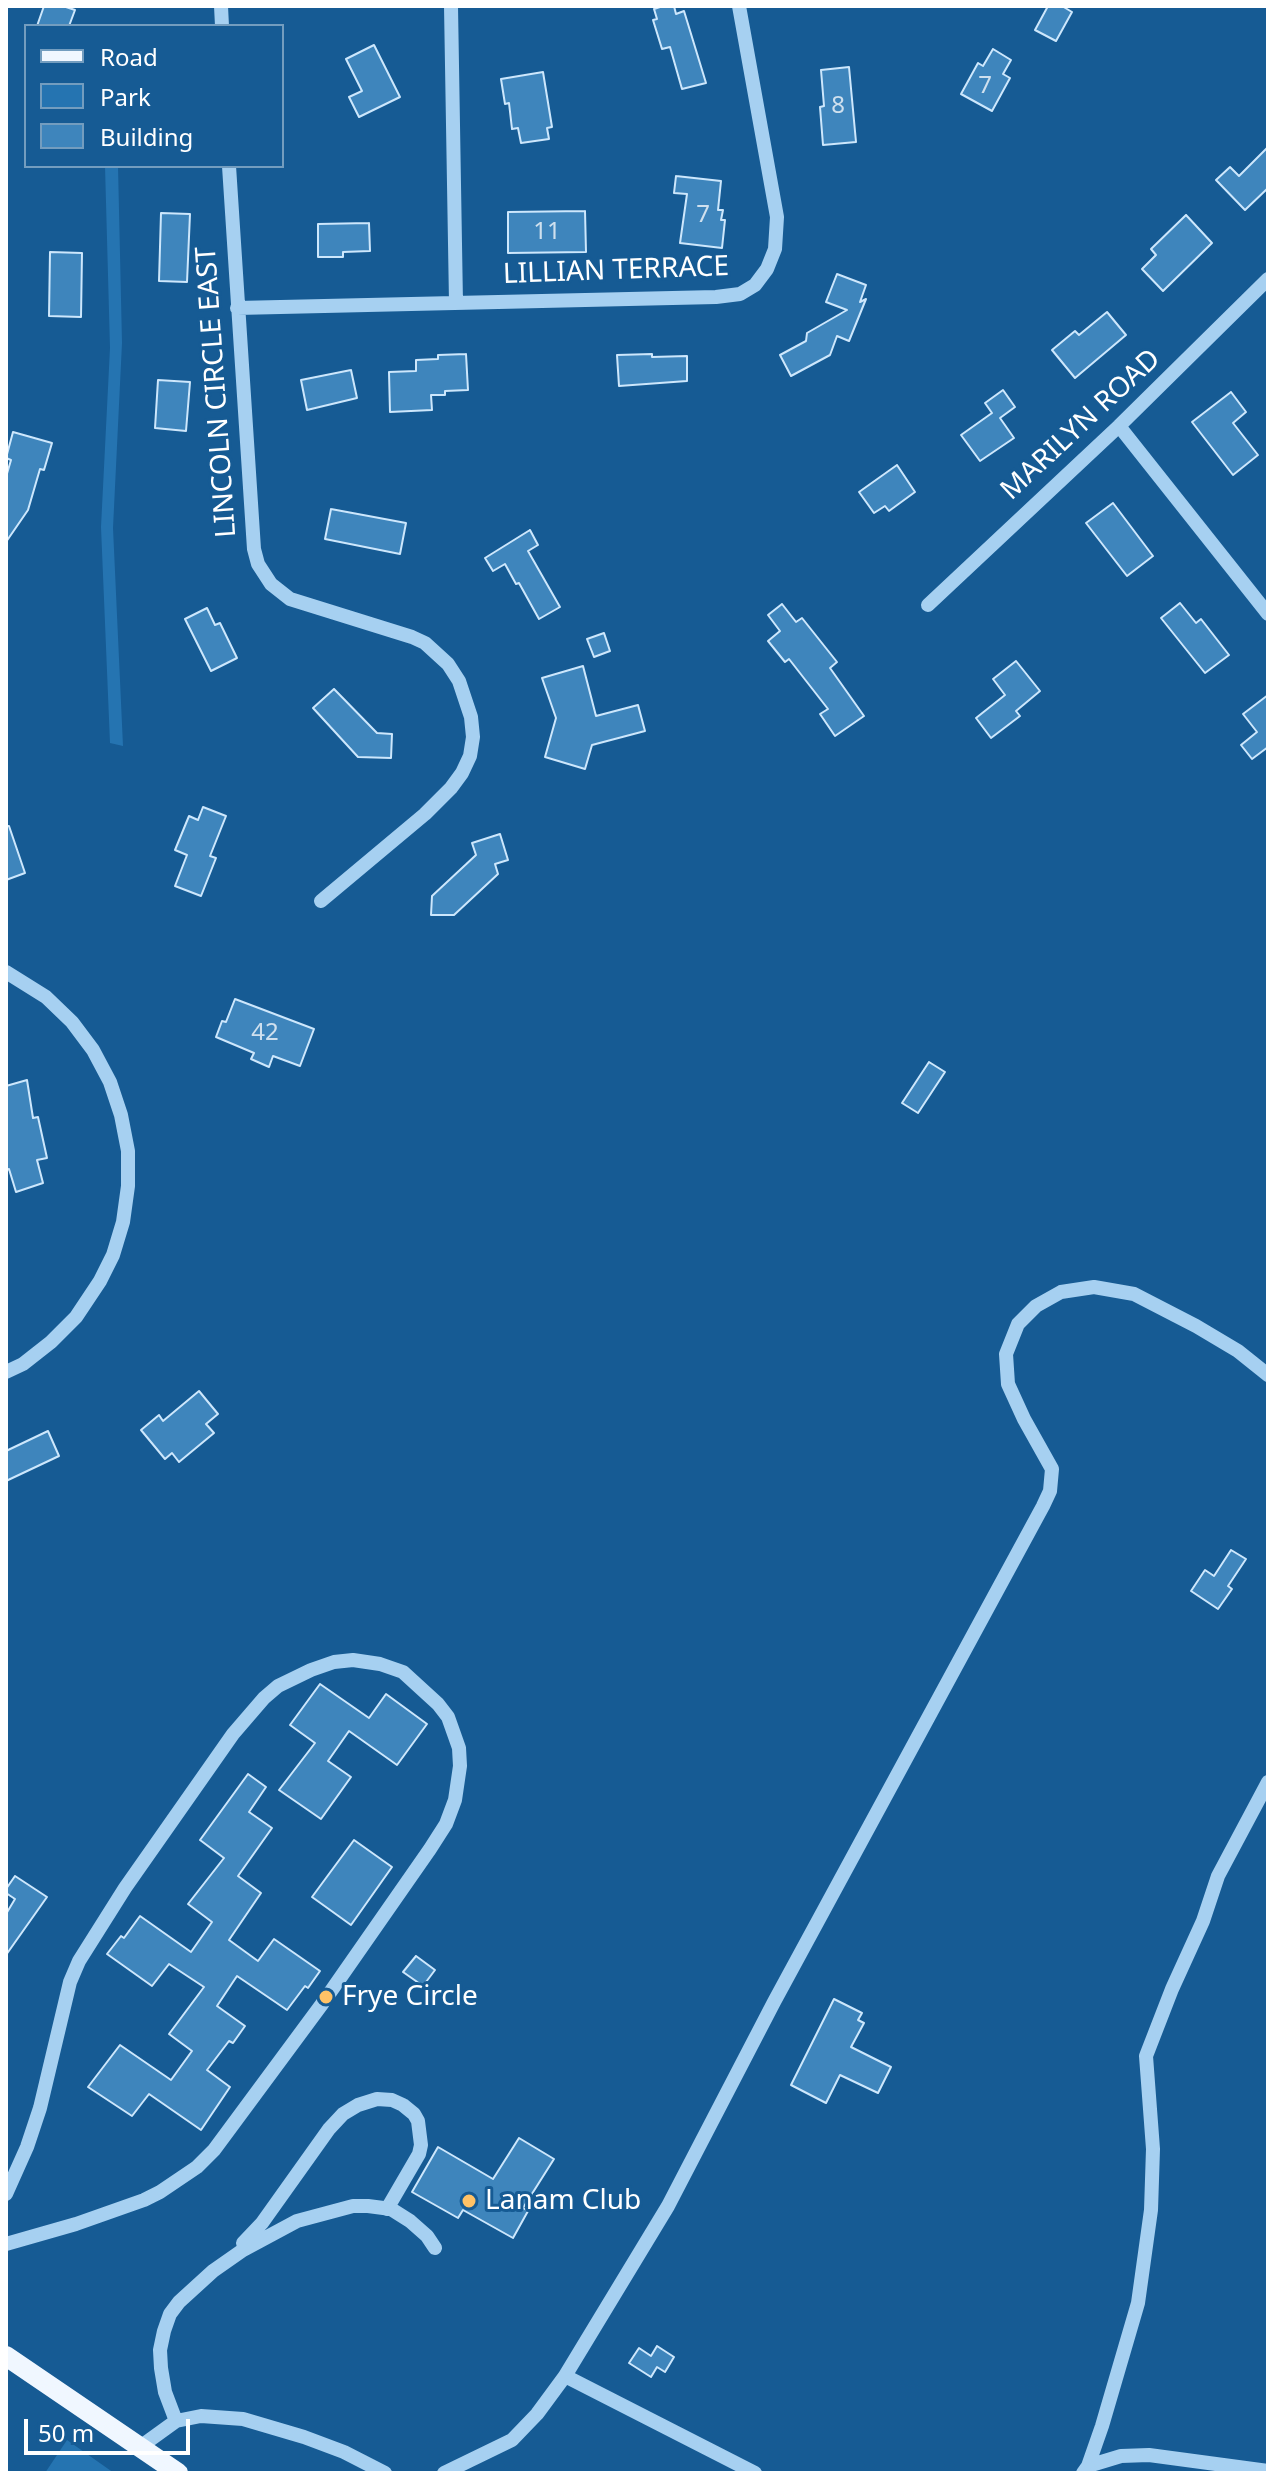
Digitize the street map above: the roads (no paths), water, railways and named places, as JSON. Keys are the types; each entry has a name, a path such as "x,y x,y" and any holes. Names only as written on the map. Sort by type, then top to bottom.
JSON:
{"main road":[{"path":"6,2356 178,2473"}],"street":[{"path":"451,6 456,303"},
{"name":"LILLIAN TERRACE","path":"237,308 716,297 740,294 755,285 767,269 775,249 777,217 739,6"},
{"name":"LINCOLN CIRCLE EAST","path":"229,168 254,549 264,574 280,592 301,604 425,643 448,664 459,681 471,717 473,737 470,756 451,788 425,814 321,901"},
{"name":"MARILYN ROAD","path":"928,605 1119,426 1268,279"},
{"path":"1119,426 1268,614"},
{"path":"6,972 46,997 72,1022 93,1050 110,1082 128,1151 128,1186 123,1222 113,1255 100,1281 76,1317 51,1342 23,1364 6,1372"},
{"path":"444,2473 512,2440 537,2414 565,2376 668,2206 774,2002 1043,1506 1050,1491 1052,1469 1008,1384 1006,1354 1018,1324 1036,1306 1061,1292 1094,1287 1134,1294 1196,1326 1267,1372"},
{"path":"6,2194 40,2108 70,1982 79,1961 125,1888 242,1722 278,1686 334,1662 366,1661 403,1672 427,1692 443,1711 455,1732 459,1748 455,1800 446,1824 430,1849 322,2004 214,2150 197,2167 144,2200 6,2244"},
{"path":"1086,2470 1138,2303 1151,2210 1153,2149 1146,2056 1203,1921 1218,1876 1268,1782"},
{"path":"176,2421 165,2392 161,2368 160,2350 170,2314 262,2223 343,2114 377,2099 392,2100 414,2114 421,2145 419,2154 387,2209"},
{"path":"229,2259 264,2236 297,2221 353,2206 387,2209 410,2221 435,2248"},
{"path":"565,2376 755,2473"},
{"path":"140,2447 176,2421 201,2416 243,2419 344,2452 385,2473"},
{"path":"1086,2470 1121,2456 1149,2455 1268,2471"}],"place":[{"name":"Frye Circle","path":"326,1997"},
{"name":"Lanam Club","path":"469,2201"}]}
